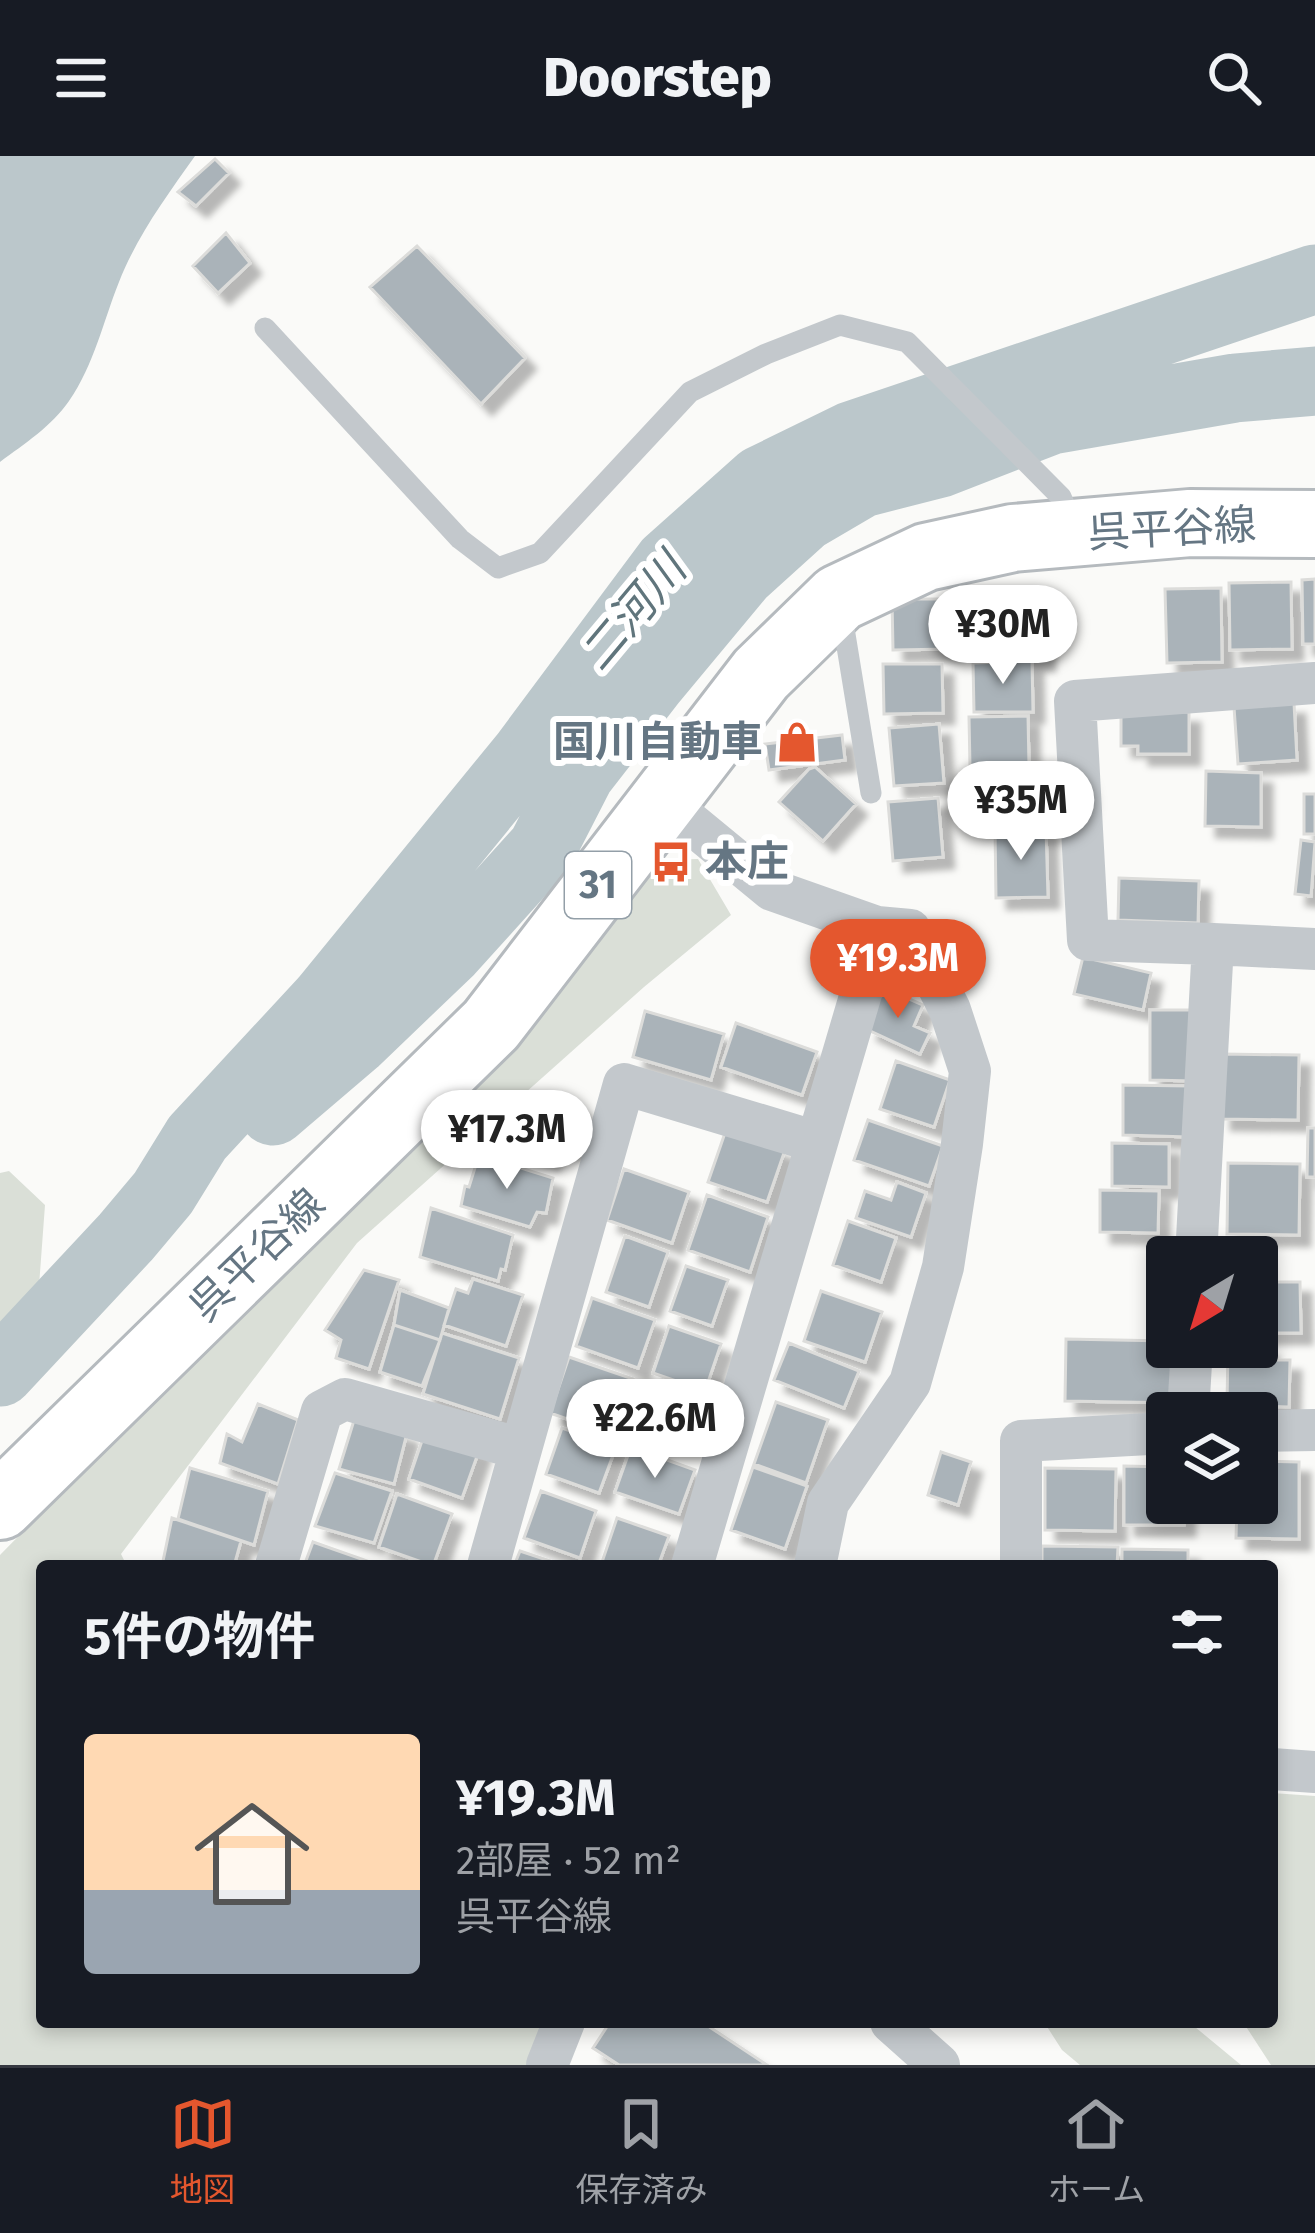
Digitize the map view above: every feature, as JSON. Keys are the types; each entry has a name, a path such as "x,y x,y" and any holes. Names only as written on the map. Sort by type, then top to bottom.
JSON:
{"main road":[{"name":"呉平谷線","path":"0,1506 491,1025 761,674 839,598 926,557 1013,538 1069,515 1315,524"}],"street":[{"path":"1315,683 1075,701 1088,940 1315,949"},
{"path":"664,802 772,890 877,927 910,930 950,1010 970,1071 943,1267 910,1383 828,1503 816,1560"},
{"path":"694,1560 877,927"},
{"path":"1197,1236 1213,944"},
{"path":"490,1560 624,1084 817,1142"},
{"path":"278,1560 322,1411 345,1399 521,1449"},
{"path":"1278,1431 1315,1430"},
{"path":"1021,1560 1021,1441 1146,1433"},
{"path":"1278,1769 1315,1772"},
{"path":"547,2065 562,2028"},
{"path":"897,2028 938,2065"}],"lane":[{"path":"265,328 460,539 498,568 540,553 690,392 766,354 840,326 907,342 1069,515"},
{"path":"839,598 871,793"}],"shaded area":[{"path":"0,156 195,156 134,249 78,387 46,427 0,462"},
{"path":"698,859 731,915 357,1243 121,1554 124,1560 36,1560 36,2028 548,2028 533,2065 0,2065 0,1555 516,1030 656,860"},
{"path":"9,1171 45,1205 37,1313 0,1345 0,1173"},
{"path":"1278,1793 1315,1796 1315,2065 1271,2065 1247,2028 1278,2028"},
{"path":"1048,2028 1196,2028 1241,2065 1080,2065 1062,2050"}],"building":[{"path":"215,159 229,173 196,206 178,192"},
{"path":"226,233 250,263 218,293 193,266"},
{"path":"417,246 525,358 481,404 370,287"},
{"path":"1315,579 1315,644 1303,644 1302,580"},
{"path":"1291,582 1292,649 1230,650 1229,583"},
{"path":"1221,588 1222,662 1167,663 1165,589"},
{"path":"892,599 951,599 952,649 893,650"},
{"path":"1043,609 1044,660 985,660 984,610"},
{"path":"1032,661 1033,712 974,712 973,663"},
{"path":"883,664 942,664 943,713 884,714"},
{"path":"1294,703 1297,760 1238,764 1234,707"},
{"path":"1121,712 1189,712 1189,754 1138,754 1138,746 1121,746"},
{"path":"1028,716 1029,766 970,767 969,717"},
{"path":"939,724 944,783 894,786 889,728"},
{"path":"842,735 845,760 769,770 765,744"},
{"path":"815,767 856,804 823,841 779,802"},
{"path":"1035,769 1036,821 974,823 972,771"},
{"path":"1206,771 1261,773 1261,827 1205,826"},
{"path":"1304,794 1315,794 1315,834 1304,834"},
{"path":"938,798 943,857 893,861 888,802"},
{"path":"1046,828 1048,897 996,898 995,829"},
{"path":"1301,840 1315,842 1311,896 1295,894"},
{"path":"1119,878 1199,881 1198,923 1118,920"},
{"path":"1083,957 1151,973 1143,1010 1074,994"},
{"path":"884,988 923,1005 914,1026 930,1033 920,1054 866,1029"},
{"path":"1150,1010 1194,1010 1193,1081 1150,1080"},
{"path":"645,1011 724,1034 711,1080 633,1057"},
{"path":"736,1023 817,1052 802,1095 721,1067"},
{"path":"1221,1054 1299,1055 1298,1120 1220,1119"},
{"path":"896,1061 950,1080 934,1127 880,1109"},
{"path":"1123,1085 1190,1086 1189,1137 1123,1135"},
{"path":"533,1096 580,1107 572,1149 554,1144 548,1159 522,1149"},
{"path":"868,1120 943,1146 929,1186 854,1160"},
{"path":"1308,1128 1315,1128 1315,1177 1307,1177"},
{"path":"726,1130 785,1150 767,1202 708,1182"},
{"path":"1112,1143 1169,1144 1169,1187 1112,1186"},
{"path":"479,1155 553,1178 546,1213 537,1212 530,1227 461,1206"},
{"path":"1228,1163 1300,1164 1299,1235 1227,1234"},
{"path":"624,1169 689,1192 672,1243 607,1220"},
{"path":"897,1182 926,1193 911,1237 856,1218 865,1191 891,1200"},
{"path":"1100,1190 1159,1191 1158,1233 1100,1232"},
{"path":"707,1195 768,1217 750,1272 688,1250"},
{"path":"431,1208 513,1235 498,1281 420,1257"},
{"path":"848,1221 896,1238 881,1282 833,1265"},
{"path":"625,1236 668,1252 649,1307 606,1292"},
{"path":"686,1266 728,1280 712,1326 670,1311"},
{"path":"364,1270 399,1280 369,1369 336,1358 341,1340 325,1330"},
{"path":"473,1279 523,1295 506,1346 444,1325 456,1289 468,1293"},
{"path":"1278,1282 1300,1282 1301,1333 1278,1333"},
{"path":"400,1290 449,1308 440,1340 394,1325"},
{"path":"821,1291 882,1312 865,1362 804,1341"},
{"path":"592,1298 655,1320 638,1368 576,1346"},
{"path":"394,1325 440,1340 422,1386 380,1372"},
{"path":"669,1326 721,1344 705,1391 653,1373"},
{"path":"442,1333 519,1358 500,1419 423,1394"},
{"path":"1066,1339 1146,1341 1146,1368 1182,1368 1181,1392 1146,1392 1146,1402 1065,1401"},
{"path":"789,1343 859,1371 844,1408 774,1380"},
{"path":"569,1357 633,1379 613,1435 550,1413"},
{"path":"1278,1360 1290,1360 1289,1407 1278,1407 1278,1392 1227,1392 1228,1368 1278,1368"},
{"path":"776,1402 828,1420 806,1483 754,1464"},
{"path":"258,1404 298,1420 278,1484 220,1463 227,1434 242,1442"},
{"path":"355,1417 407,1433 394,1484 339,1469"},
{"path":"562,1428 616,1447 599,1493 546,1474"},
{"path":"426,1429 480,1448 462,1498 409,1479"},
{"path":"631,1447 695,1470 679,1514 615,1492"},
{"path":"941,1452 971,1462 958,1505 928,1495"},
{"path":"1278,1462 1299,1462 1299,1539 1236,1538 1236,1524 1278,1524"},
{"path":"1124,1466 1146,1467 1146,1524 1184,1525 1124,1525"},
{"path":"753,1467 807,1486 785,1549 731,1530"},
{"path":"190,1468 268,1491 254,1545 178,1519"},
{"path":"1045,1468 1116,1469 1115,1531 1045,1530"},
{"path":"335,1473 392,1491 374,1543 315,1526"},
{"path":"541,1491 596,1511 580,1558 524,1538"},
{"path":"397,1494 452,1514 435,1560 416,1560 379,1547"},
{"path":"172,1518 241,1541 236,1560 163,1560"},
{"path":"617,1518 669,1536 660,1560 603,1560"},
{"path":"313,1542 364,1560 306,1560"},
{"path":"1042,1546 1118,1547 1117,1560 1042,1560"},
{"path":"1122,1549 1188,1550 1188,1560 1122,1560"},
{"path":"520,1551 547,1560 516,1560"},
{"path":"606,2028 711,2028 767,2065 619,2065 593,2048"}],"waterway":[{"name":"二河川","path":"0,1372 126,1237 163,1193 197,1138 324,1001 525,755 668,563 761,480 851,436 1315,279"},
{"path":"273,1111 450,950 542,848 580,774 652,681 741,574 804,517 862,483 940,463 1051,420 1235,388 1315,381"}],"place":[{"name":"国川自動車","path":"797,742"},
{"name":"本庄","path":"671,862"}]}
